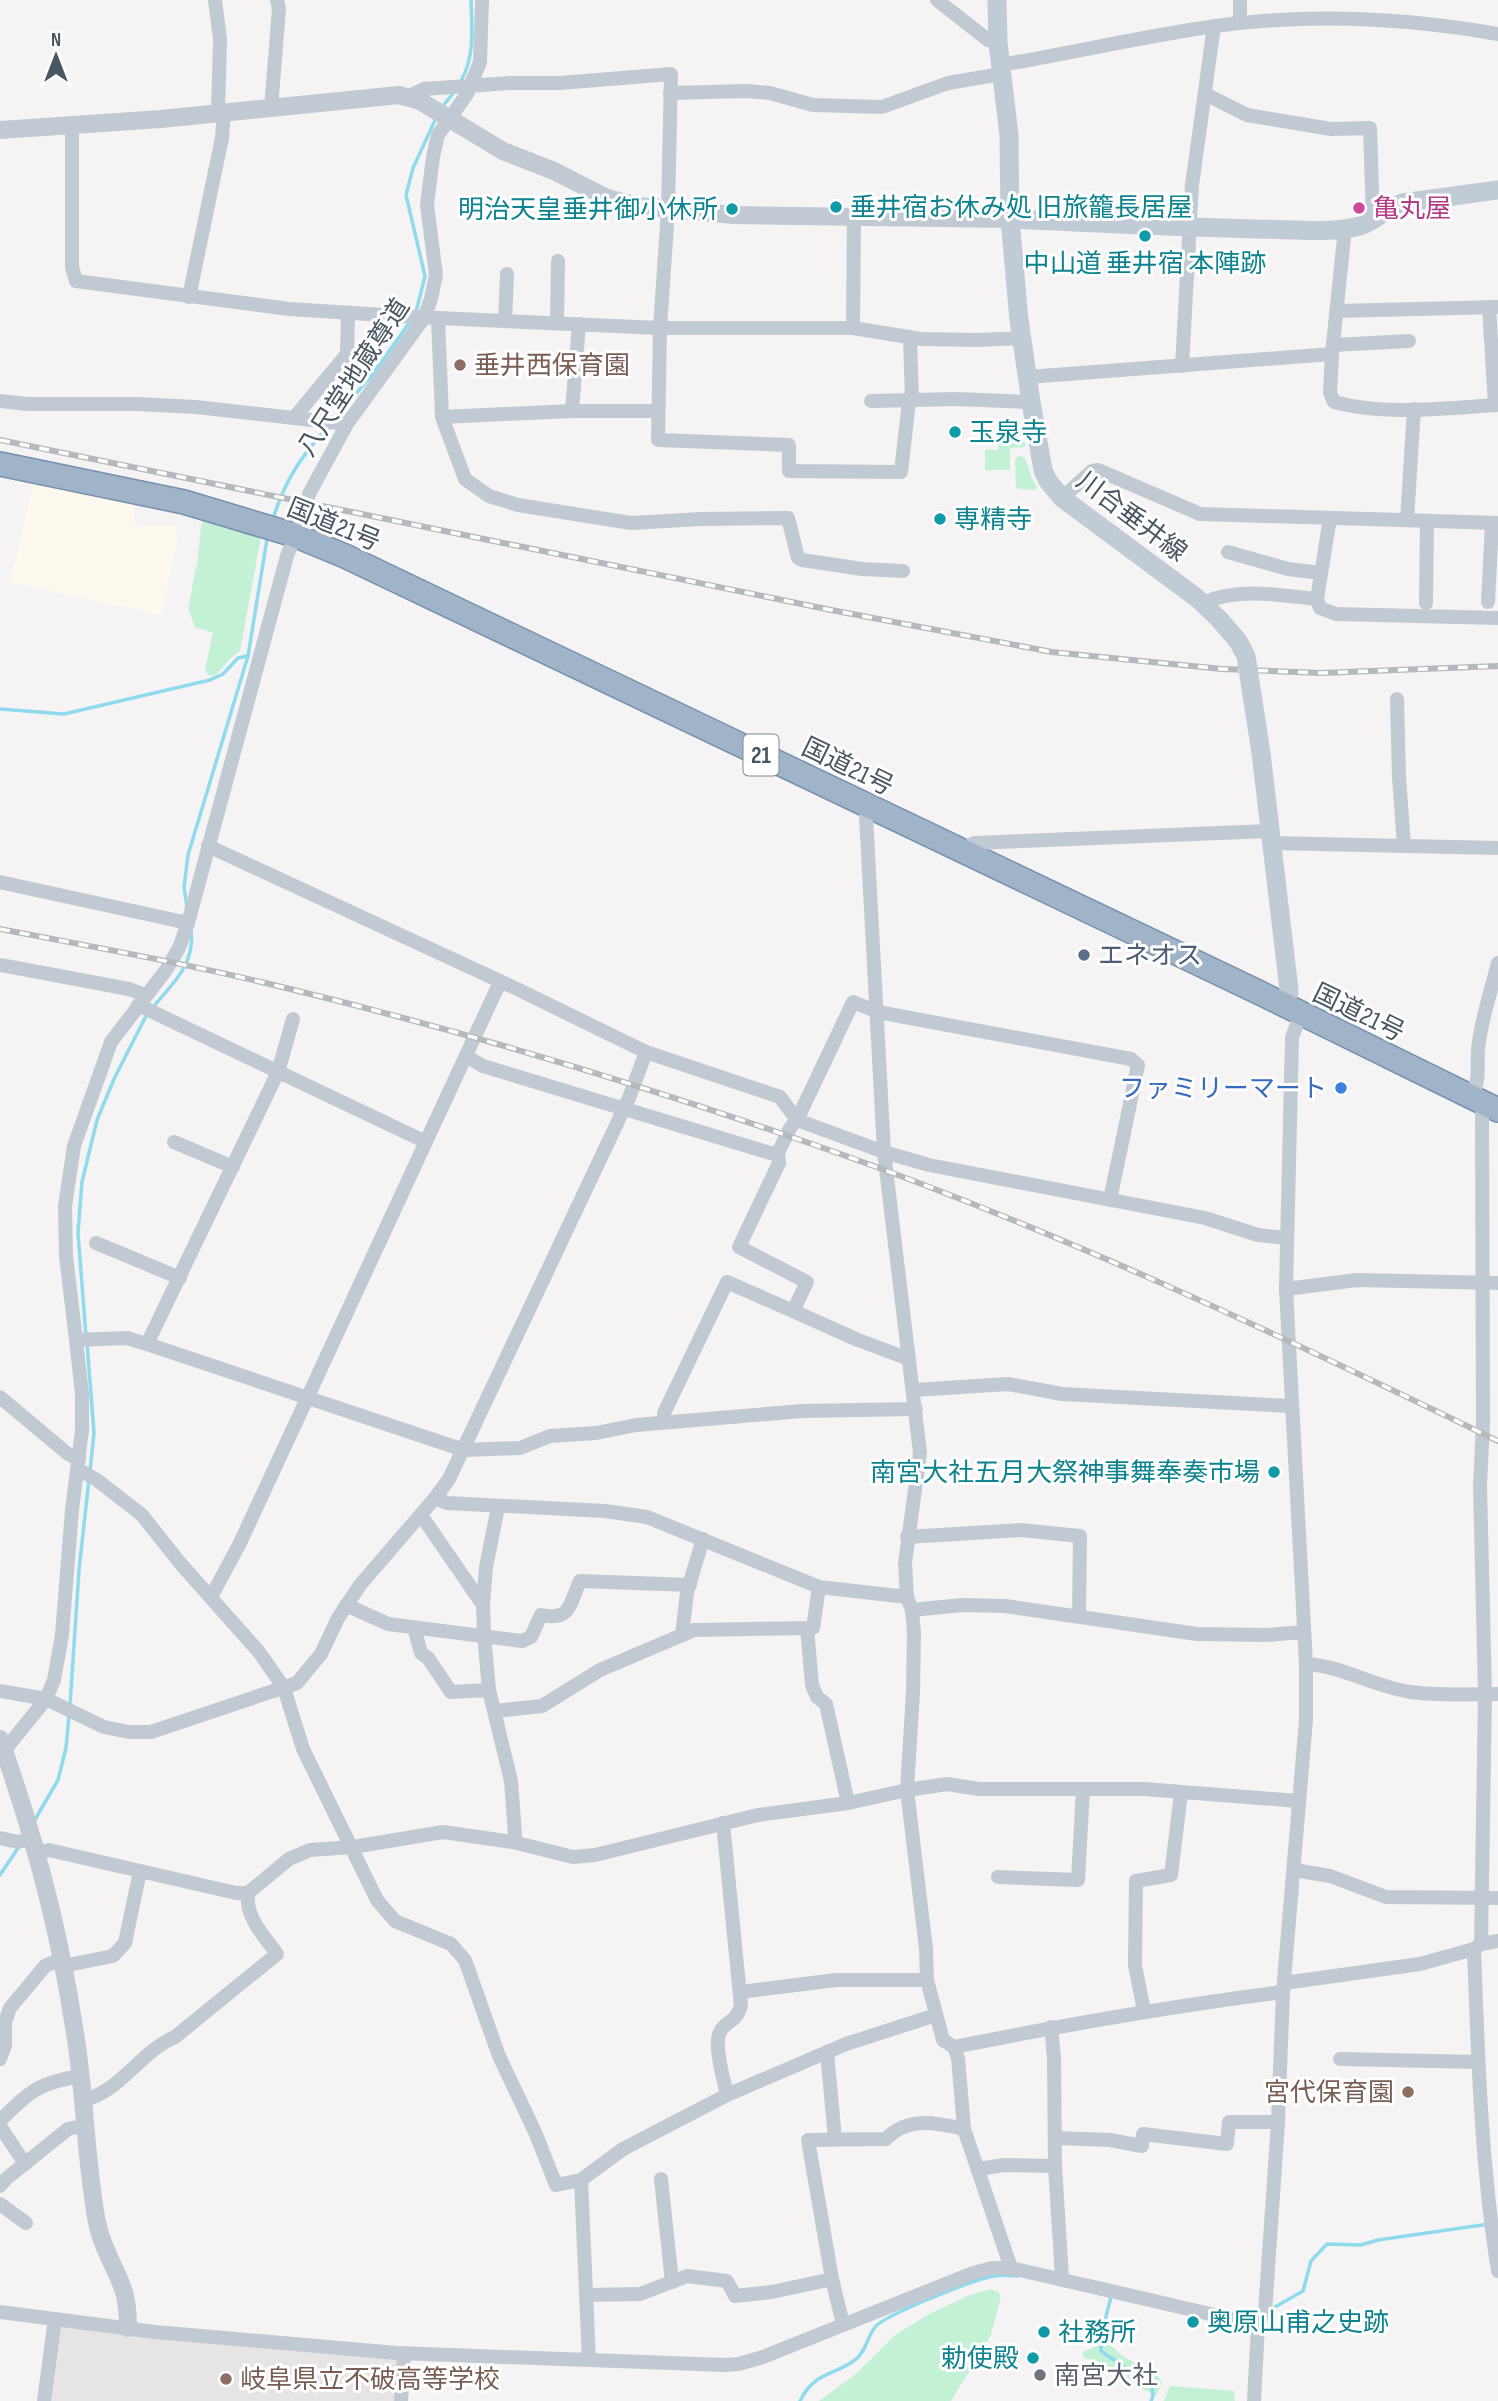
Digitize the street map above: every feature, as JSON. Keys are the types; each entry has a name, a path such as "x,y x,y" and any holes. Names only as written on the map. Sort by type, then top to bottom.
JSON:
{"highway":[{"name":"国道21号","path":"0,464 184,502 294,535 345,556 1486,1104"}],"main road":[{"name":"川合垂井線","path":"998,0 998,43 1009,135 1010,219 1022,338 1043,470 1062,498 1202,603 1238,640 1246,656 1261,753 1292,1011"},
{"path":"1010,219 1188,227 1310,230 1345,228 1373,221 1389,207 1402,203 1498,190"}],"street":[{"path":"188,297 222,138 215,0"},
{"path":"271,108 279,9 277,0"},
{"name":"八尺堂地蔵尊道","path":"46,1699 54,1680 62,1635 67,1554 80,1468 82,1430 84,1339 66,1256 65,1206 74,1146 111,1042 172,959 188,923 294,535 309,494 346,424 431,299 436,275 429,232 428,193 441,114 467,94 480,62 482,0"},
{"path":"937,0 988,40 998,43"},
{"path":"1240,0 1240,23"},
{"path":"670,93 747,90 770,93 813,105 882,107 948,83 1001,70 1240,23 1357,18 1498,34"},
{"path":"1182,366 1188,227 1214,26"},
{"path":"409,96 424,89 471,85 560,83 670,74 668,210 660,328 658,440 789,445 789,471 901,472 909,401 912,399 910,338"},
{"path":"0,130 221,113 388,94 409,96 503,151 554,171 607,198 638,206 734,215 1010,219"},
{"path":"1205,94 1247,115 1331,129 1370,128 1373,221"},
{"path":"72,125 72,267 76,281 289,309 348,313 660,328 853,328 910,338 1022,338"},
{"path":"853,328 854,217"},
{"path":"1336,311 1494,307 1497,405 1414,409 1354,408 1334,402 1330,393 1336,311 1345,228"},
{"path":"557,323 558,261"},
{"path":"505,321 507,274"},
{"path":"294,418 347,354 348,313"},
{"path":"420,317 442,417 465,479 489,496 518,505 631,523 788,518 798,558 862,569 903,571"},
{"path":"572,411 579,324"},
{"path":"1028,377 1182,366 1409,341"},
{"path":"871,401 983,399 1031,402"},
{"path":"0,401 27,404 196,407 346,424"},
{"path":"1407,520 1414,409"},
{"path":"442,417 572,411 658,411"},
{"path":"1062,498 1091,471 1098,470 1200,514 1495,523 1488,602"},
{"path":"1330,518 1317,599 1320,608 1336,614 1498,618"},
{"path":"1426,603 1427,521"},
{"path":"1228,552 1288,569 1321,573"},
{"path":"1202,603 1218,596 1251,592 1317,599"},
{"path":"1397,699 1404,846"},
{"path":"869,806 866,816 884,1152 920,1453 905,1563 913,1692 907,1790 926,1949 927,1980 943,2040 954,2047 958,2058 964,2129 1011,2268"},
{"path":"961,851 974,843 1270,837 1404,846 1498,848"},
{"path":"208,846 646,1052 780,1097 797,1120 884,1152 929,1165 1205,1218 1258,1235 1287,1238"},
{"path":"0,882 188,923"},
{"path":"1498,963 1478,1049 1478,1085 1486,1104 1482,1115 1483,1423 1480,1486 1491,1694 1491,1898 1478,1947 1478,2062 1498,2271"},
{"path":"0,965 129,989 142,1000 278,1072 426,1142"},
{"path":"211,1597 240,1543 500,982"},
{"path":"793,1311 807,1282 739,1247 779,1163 778,1153 797,1120 853,1002 878,1012 1131,1059 1138,1065 1111,1200"},
{"path":"1254,2401 1258,2325 1265,2312 1278,2122 1283,1987 1306,1720 1306,1664 1286,1289 1292,1011"},
{"path":"147,1344 278,1072 293,1018"},
{"path":"0,1691 46,1699 104,1727 129,1732 151,1732 298,1683 321,1654 346,1605 449,1479 624,1109 646,1052"},
{"path":"466,1056 484,1066 770,1153 778,1153"},
{"path":"174,1142 233,1167"},
{"path":"96,1243 180,1278"},
{"path":"1286,1289 1357,1280 1498,1283"},
{"path":"664,1422 664,1413 727,1282 858,1340 909,1359"},
{"path":"84,1339 127,1338 464,1450 520,1448 550,1436 596,1433 664,1422 802,1411 916,1409"},
{"path":"914,1390 1008,1384 1062,1394 1291,1406"},
{"path":"0,1397 68,1454 80,1468 142,1515 180,1563 259,1652 284,1688 303,1749 377,1900 396,1921 451,1944 465,1960 499,2056 535,2132 556,2185 581,2180 623,2149 727,2095 827,2052 936,2015"},
{"path":"1483,1423 1498,1415"},
{"path":"435,1498 447,1503 606,1511 648,1517 819,1587 909,1604 1004,1606 1197,1634 1266,1635 1304,1632"},
{"path":"498,1507 486,1567 484,1635 489,1690 511,1781 515,1834 513,1842"},
{"path":"421,1515 483,1605"},
{"path":"907,1537 1021,1531 1080,1536 1079,1616"},
{"path":"682,1635 690,1585 703,1539"},
{"path":"346,1605 388,1624 522,1641 531,1637 541,1615 557,1618 565,1614 580,1581 690,1585"},
{"path":"495,1711 542,1706 600,1670 694,1630 813,1628 819,1587"},
{"path":"414,1627 421,1653 428,1658 451,1692 489,1690"},
{"path":"807,1628 812,1685 817,1697 826,1704 848,1803"},
{"path":"1306,1664 1327,1665 1379,1685 1411,1692 1491,1694"},
{"path":"46,1699 3,1753 34,1846 62,1963 81,2076 96,2219 106,2253 123,2288 128,2328"},
{"path":"0,1838 236,1893 247,1893 289,1859 310,1850 353,1847 443,1832 513,1842 573,1857 621,1850 758,1815 848,1803 947,1784 979,1789 1144,1789 1299,1801"},
{"path":"998,1877 1078,1880 1083,1789"},
{"path":"1144,2011 1135,1965 1136,1881 1171,1875 1181,1793"},
{"path":"723,1823 741,2006 737,2017 720,2030 717,2041 727,2095"},
{"path":"1294,1870 1330,1876 1386,1897 1491,1898"},
{"path":"0,2059 5,2046 5,2022 10,2008 45,1966 113,1956 125,1943 140,1871"},
{"path":"84,2100 99,2097 161,2043 175,2037 277,1954 254,1922 246,1904 247,1893"},
{"path":"954,2047 1051,2027 1420,1964 1498,1941"},
{"path":"740,1992 836,1980 927,1980"},
{"path":"1051,2027 1062,2278"},
{"path":"827,2052 835,2139"},
{"path":"1339,2059 1478,2062"},
{"path":"25,2164 0,2124 35,2088 55,2080 81,2076"},
{"path":"843,2324 832,2279 808,2140 886,2139 895,2128 928,2121 964,2129"},
{"path":"1055,2138 1110,2140 1142,2146 1143,2134 1227,2144 1229,2122 1278,2122"},
{"path":"0,2186 68,2129 86,2125"},
{"path":"978,2169 1003,2165 1055,2166"},
{"path":"661,2179 672,2282"},
{"path":"581,2180 589,2360"},
{"path":"0,2204 26,2223"},
{"path":"0,2312 128,2328 404,2353 739,2364 972,2273 992,2268 1011,2268 1258,2325"},
{"path":"586,2295 640,2294 687,2276 727,2281 735,2296 772,2292 832,2279"},
{"path":"44,2401 55,2319"},
{"path":"401,2401 404,2353"}],"shaded area":[{"path":"34,481 133,502 135,526 175,525 177,543 161,615 10,582"},
{"name":"岐阜県立不破高等学校","path":"64,2326 400,2357 398,2401 51,2401 58,2328"}],"green space":[{"path":"999,442 1025,442 1025,447 1010,448 1010,470 985,470 985,450 998,450"},
{"path":"1018,456 1024,457 1026,461 1037,487 1035,490 1016,487 1015,461"},
{"path":"205,518 261,536 240,651 214,676 208,675 205,670 213,633 195,627 188,608 201,526"},
{"path":"991,2289 1001,2296 991,2335 951,2401 819,2401 856,2374 895,2335 931,2313 970,2295"},
{"path":"1110,2344 1121,2355 1159,2377 1162,2383 1156,2396 1083,2357 1083,2352"},
{"path":"1170,2386 1234,2391 1235,2401 1164,2401"}],"waterway":[{"path":"461,81 471,52 471,0"},
{"path":"442,107 455,91"},
{"path":"416,312 425,276 406,195 413,168 437,116"},
{"path":"335,418 372,375 410,322"},
{"path":"274,516 296,468 328,426"},
{"path":"187,907 184,887 188,855 248,656 267,539"},
{"path":"0,709 64,714 210,680 223,674 238,658 248,656"},
{"path":"152,1008 186,964 192,943 191,931"},
{"path":"86,1336 78,1233 82,1182 97,1120 114,1079 147,1014"},
{"path":"87,1343 94,1433 90,1471"},
{"path":"70,1705 79,1570 89,1479"},
{"path":"33,1823 58,1780 66,1748 69,1716"},
{"path":"0,1875 20,1845"},
{"path":"1275,2307 1303,2291 1311,2261 1327,2244 1361,2245 1378,2240 1489,2224"},
{"path":"800,2401 811,2385 859,2357 872,2331 882,2321 970,2283 995,2276 1017,2276"},
{"path":"1111,2297 1101,2336 1101,2351 1152,2386 1151,2401"}],"railway":[{"path":"0,440 831,610 1052,652 1222,669 1321,673 1498,666"},
{"path":"0,929 212,971 352,1004 628,1083 832,1151 1086,1250 1334,1362 1498,1441"}],"place":[{"name":"垂井宿お休み処 旧旅籠長居屋","path":"836,207"},
{"name":"亀丸屋","path":"1359,208"},
{"name":"明治天皇垂井御小休所","path":"732,209"},
{"name":"中山道 垂井宿 本陣跡","path":"1145,236"},
{"name":"垂井西保育園","path":"460,365"},
{"name":"玉泉寺","path":"955,432"},
{"name":"専精寺","path":"940,519"},
{"name":"エネオス","path":"1084,955"},
{"name":"ファミリーマート","path":"1341,1088"},
{"name":"南宮大社五月大祭神事舞奉奏市場","path":"1274,1472"},
{"name":"宮代保育園","path":"1408,2092"},
{"name":"奥原山甫之史跡","path":"1193,2322"},
{"name":"社務所","path":"1044,2332"},
{"name":"勅使殿","path":"1033,2358"},
{"name":"南宮大社","path":"1040,2375"},
{"name":"岐阜県立不破高等学校","path":"226,2379"}]}
